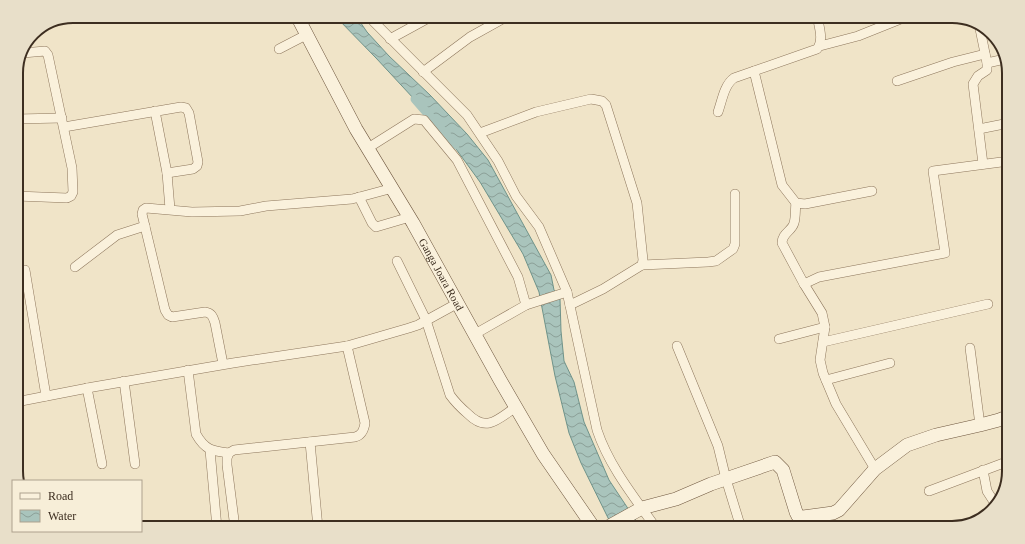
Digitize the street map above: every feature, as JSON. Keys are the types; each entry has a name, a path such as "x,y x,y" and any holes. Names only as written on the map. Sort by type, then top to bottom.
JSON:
{"main road":[{"name":"Ganga Joara Road","path":"300,23 350,119 410,217 543,454 589,521"},
{"path":"805,521 839,510 875,470 907,445 936,435 980,426 1002,419"},
{"path":"618,521 639,510 676,500 726,479 775,462 784,470 796,512 801,521"}],"street":[{"path":"375,23 467,115 498,160 516,196 542,231 570,305 597,430 602,444 639,510 649,521"},
{"path":"390,39 419,23"},
{"path":"424,72 476,34 496,23"},
{"path":"818,23 820,46"},
{"path":"718,112 729,81 734,78 817,49 820,46 858,36 890,23"},
{"path":"981,32 987,70 978,76 974,84 983,164"},
{"path":"279,49 306,35"},
{"path":"23,196 67,198 74,192 72,168 48,55 45,51 28,52"},
{"path":"897,81 953,62 1000,59"},
{"path":"754,71 782,185 796,203 794,223 785,233 782,243 822,314 824,327 820,366 836,404 875,470"},
{"path":"480,134 536,112 591,100 602,101 609,111 637,203 643,260 642,264"},
{"path":"23,120 63,123 181,107 186,108 189,113 198,162 193,169 168,173"},
{"path":"155,111 168,173 170,209"},
{"path":"368,148 414,119 424,120 457,160 518,277 526,305"},
{"path":"979,129 1002,124"},
{"path":"804,284 819,277 944,252 933,171 1002,162"},
{"path":"223,364 215,323 210,313 206,312 172,317 168,315 142,214 143,210 146,208 192,212 240,211 258,206 344,200 393,188"},
{"path":"796,203 805,204 872,191"},
{"path":"570,305 603,289 642,264 708,262 721,258 733,248 735,244 735,194"},
{"path":"359,197 372,223 376,227 410,217"},
{"path":"75,268 117,235 145,226"},
{"path":"397,261 426,320 450,395 454,401 476,421 483,423 491,423 516,407"},
{"path":"25,270 46,396"},
{"path":"475,334 526,305 566,292"},
{"path":"23,401 223,364 347,346 409,328 458,303"},
{"path":"823,342 988,304"},
{"path":"779,339 824,327"},
{"path":"188,370 196,434 210,450 229,453 234,450 355,437 360,436 364,430 365,423 347,346"},
{"path":"677,346 716,439 739,521"},
{"path":"970,348 980,426"},
{"path":"826,380 890,363"},
{"path":"124,381 135,464"},
{"path":"87,388 102,464"},
{"path":"310,442 317,521"},
{"path":"210,450 216,521"},
{"path":"229,453 227,465 234,521"},
{"path":"929,491 1002,463"},
{"path":"983,470 987,491 993,501"}],"water":[{"path":"342,23 361,23 389,56 430,95 467,134 488,160 551,275 554,290 560,299 564,361 574,382 584,422 609,480 636,521 610,521 581,463 569,433 555,376 539,292 523,254 480,182 440,127"}],"waterway":[{"path":"415,99 455,145"}]}
